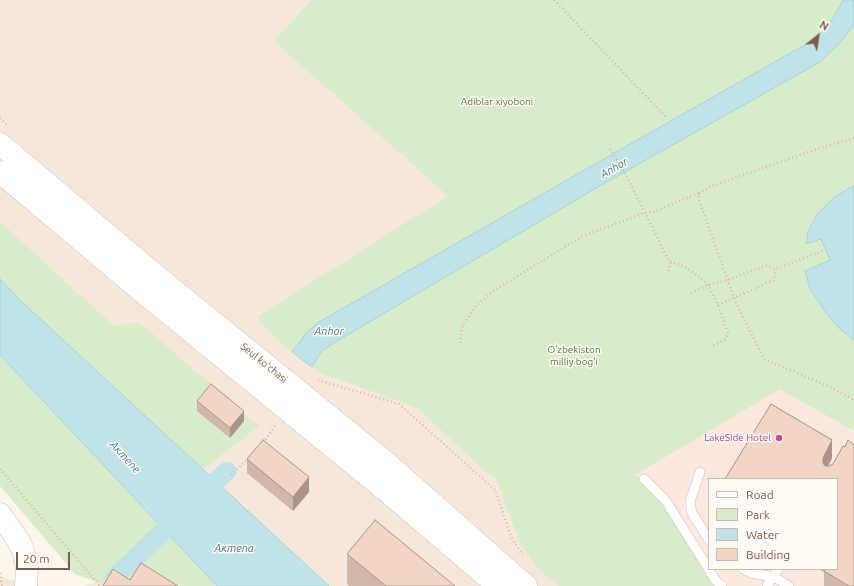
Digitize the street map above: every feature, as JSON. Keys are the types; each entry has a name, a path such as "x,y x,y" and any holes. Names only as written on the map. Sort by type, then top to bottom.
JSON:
{"main road":[{"name":"Seul ko'chasi","path":"6,136 149,270 277,374 294,401 389,493 498,586"},
{"name":"Seul ko'chasi","path":"0,172 138,288 262,389 294,401 382,459 526,586"},
{"path":"0,514 23,550 27,568 25,586"},
{"path":"0,535 8,544 19,565 25,586"}],"lane":[{"path":"700,472 690,501 692,513 708,538"},
{"path":"644,479 666,500 708,568"},
{"path":"709,570 716,581 722,586"},
{"path":"745,570 751,573 776,573 789,586"},
{"path":"767,586 776,573"}],"path":[{"path":"554,0 666,117"},
{"path":"0,118 6,136"},
{"path":"460,343 463,325 475,307 493,291 583,236 644,213 653,212 699,193 709,187 802,154 854,138"},
{"path":"611,150 626,175 669,261 685,267 697,274 708,285 718,305 728,333 725,339 713,346"},
{"path":"699,193 699,200 736,303 764,358 828,386 854,400"},
{"path":"692,293 708,285 728,280 766,265 775,269 825,250"},
{"path":"668,271 671,262"},
{"path":"718,305 774,280 775,269"},
{"path":"262,444 294,401 399,404 495,490 512,539 524,557"},
{"path":"231,475 252,455"},
{"path":"0,469 100,586"},
{"path":"0,573 2,586"}],"shaded area":[{"path":"0,0 854,0 854,586 83,586 114,578 179,516 0,321"},
{"path":"780,389 854,431 854,586 559,586 537,568 635,475"},
{"path":"0,577 20,582 42,586 0,586"}],"green space":[{"name":"Adiblar xiyoboni","path":"312,0 843,0 829,25 815,39 319,322 307,332 292,352 277,340 257,317 448,196 274,41"},
{"name":"Oʻzbekiston milliy bogʻi","path":"854,25 854,431 780,389 635,475 661,499 702,569 714,586 559,586 537,568 518,539 497,481 417,408 322,374 312,367 321,352 332,344 598,187 820,62 840,43"},
{"path":"0,222 114,326 139,322 259,426 203,469 21,301 0,279"},
{"path":"0,355 217,586 107,586 75,574 0,486"}],"water":[{"name":"Anhor","path":"843,0 854,0 854,25 840,43 820,62 598,187 332,344 321,352 312,367 292,352 307,332 319,322 815,39 829,25"},
{"path":"854,186 854,340 840,329 827,314 810,289 805,271 830,260 821,239 806,244 808,232 817,214 836,196"},
{"name":"Актепа","path":"0,279 21,301 329,586 217,586 0,355"}],"building":[{"path":"211,384 244,411 230,428 197,401"},
{"path":"771,404 832,440 823,458 823,463 825,466 833,464 848,440 854,445 854,586 849,586 824,571 838,570 838,478 726,478"},
{"path":"263,440 309,477 293,497 247,459"},
{"path":"375,520 455,586 386,586 347,554"},
{"path":"141,563 178,586 103,586 113,569 130,580"}],"waterway":[{"name":"Anhor","path":"114,578 227,471"}],"place":[{"name":"LakeSide Hotel","path":"779,438"}],"water label":[{"name":"Актепе","path":"125,457"}]}
